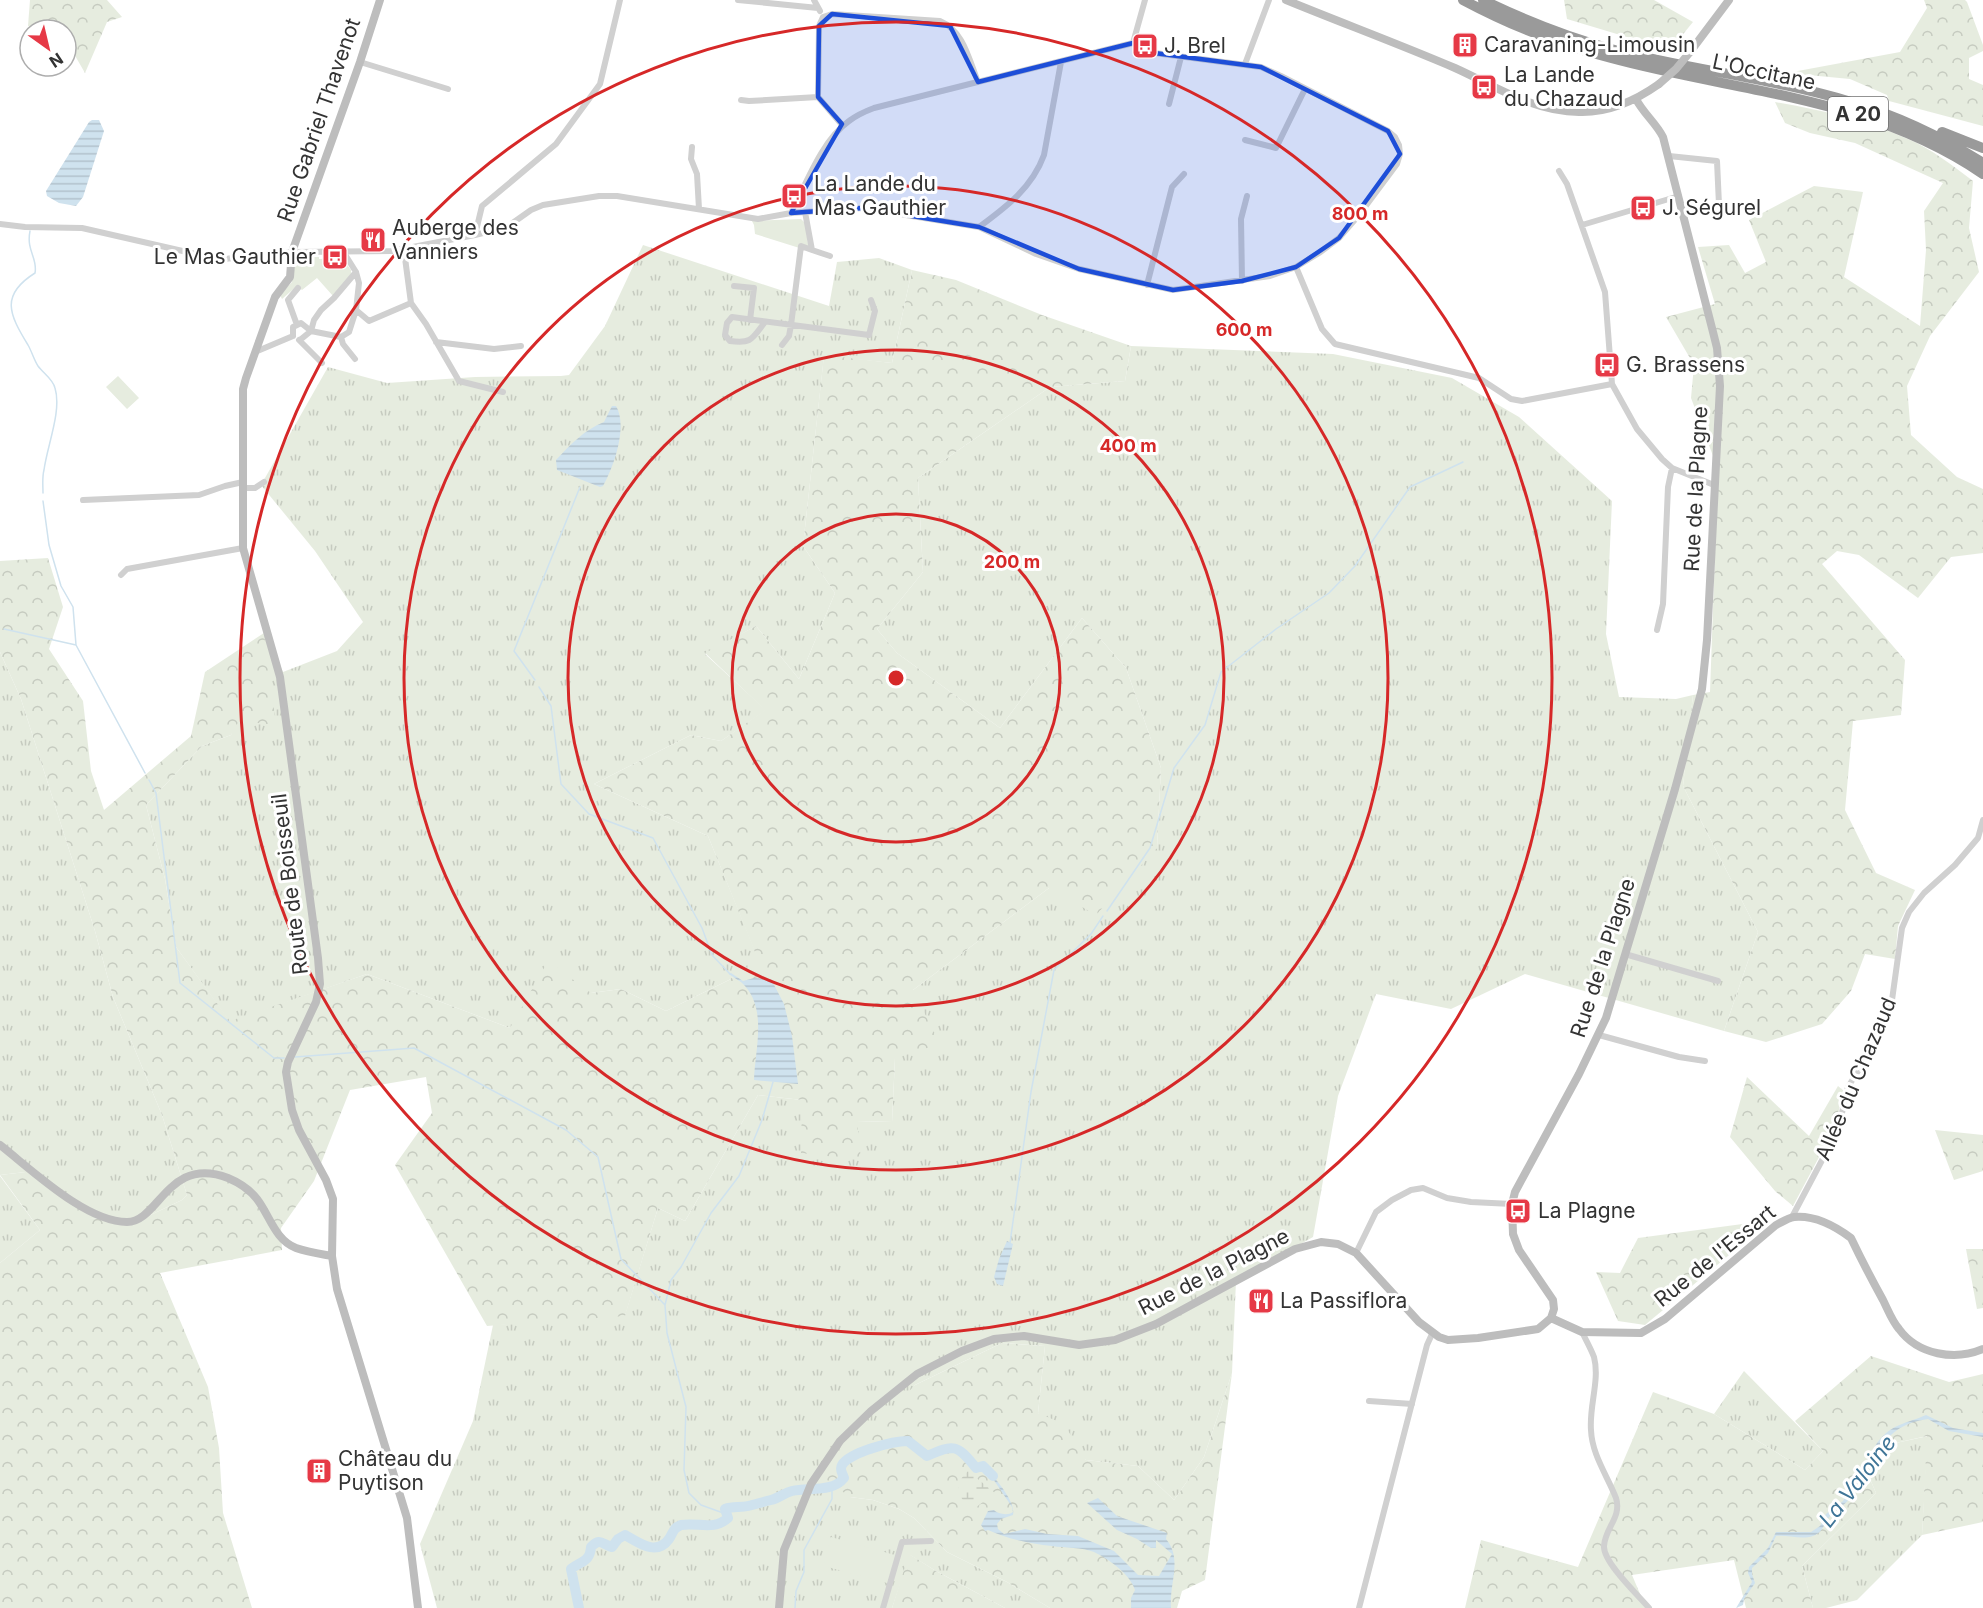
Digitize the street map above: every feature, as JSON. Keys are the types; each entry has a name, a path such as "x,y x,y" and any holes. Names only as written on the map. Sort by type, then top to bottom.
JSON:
{"highway":[{"name":"L'Occitane","path":"1463,0 1536,33 1611,58 1785,95 1857,113 1920,139 1983,174"},
{"name":"L'Occitane","path":"1483,0 1550,29 1608,48 1850,101 1902,120 1959,148 1983,163"},
{"path":"1902,120 1924,125 1983,148"}],"street":[{"name":"Rue Gabriel Thavenot","path":"292,252 380,0"},
{"path":"475,236 482,206 556,144 600,84 620,0"},
{"path":"738,0 818,8"},
{"path":"814,0 823,17"},
{"path":"1133,43 1145,0"},
{"path":"1245,64 1269,0"},
{"path":"1286,0 1539,105 1566,111 1585,112 1608,109 1636,99 1659,84 1676,69 1729,0"},
{"path":"843,126 818,97 819,26 823,17 831,14 940,21 950,26 959,36 978,82"},
{"path":"0,225 82,228 213,258 236,258 292,252 344,253 401,250 475,236 507,227 531,210 543,205 600,196 617,196 758,219 791,213 863,208 979,227 1036,254 1078,269 1173,290 1270,276 1296,267 1339,238 1397,164 1400,154 1395,137 1388,131 1261,67 1147,52 1133,43 874,108 848,121 826,146 791,213"},
{"path":"1169,104 1181,57"},
{"path":"360,62 448,89"},
{"path":"979,227 1019,195 1033,180 1040,168 1061,62"},
{"path":"1245,140 1276,148 1305,88"},
{"path":"741,100 818,97"},
{"name":"Rue de la Plagne","path":"1551,1318 1554,1309 1552,1297 1520,1250 1513,1234 1512,1204 1515,1192 1599,1035 1675,789 1702,689 1707,640 1720,386 1717,348 1669,156 1659,129 1636,99"},
{"path":"692,147 691,159 697,174 699,209"},
{"path":"1669,156 1717,161 1719,205"},
{"path":"1559,171 1567,184 1605,292 1612,384 1637,429 1672,468 1714,485"},
{"path":"1147,285 1172,187 1184,174"},
{"path":"1242,281 1241,219 1247,196"},
{"path":"1582,225 1679,196"},
{"path":"805,212 812,250"},
{"path":"782,345 789,336 791,326 801,246 830,256"},
{"path":"401,250 405,258 411,303 459,381 503,392"},
{"name":"Route de Boisseuil","path":"292,252 290,277 274,301 243,389 243,548 280,677 320,984 316,1002 288,1062 286,1072 292,1110 298,1130 326,1180 333,1199 332,1256 337,1289 407,1518 418,1608"},
{"path":"293,336 293,327 301,323 310,331 341,337 349,332 356,310 359,283 356,272 344,253"},
{"path":"1296,267 1322,329 1335,344 1479,378 1511,399 1522,401 1612,384"},
{"path":"300,340 310,331 321,310 356,272"},
{"path":"734,286 754,288 750,320"},
{"path":"274,301 288,300 298,288"},
{"path":"288,300 297,325"},
{"path":"765,322 752,340 745,343 730,341 725,335 727,323 732,317 869,336 874,310 871,300"},
{"path":"356,310 369,321 411,303"},
{"path":"255,352 293,336"},
{"path":"293,336 300,340 322,363"},
{"path":"341,337 343,344 355,359"},
{"path":"436,342 494,349 521,346"},
{"path":"1657,630 1663,604 1668,487 1672,468"},
{"path":"83,500 199,495 225,486 243,485 255,488 264,482"},
{"path":"121,575 127,569 243,548"},
{"name":"Allée du Chazaud","path":"1792,1217 1838,1130 1848,1087 1875,1044 1892,1000 1902,928 1909,912 1924,893 1955,865 1978,838 1983,820"},
{"path":"1625,954 1718,981"},
{"path":"1599,1035 1679,1057 1705,1061"},
{"path":"0,1145 77,1205 120,1221 130,1222 141,1217 172,1186 187,1177 200,1174 227,1178 247,1188 258,1199 275,1231 295,1248 332,1256"},
{"path":"1356,1253 1376,1212 1411,1190 1423,1188 1447,1198 1471,1202 1512,1204"},
{"name":"Rue de l'Essart","path":"1551,1318 1582,1332 1641,1334 1653,1328 1776,1225 1792,1217 1818,1220 1840,1229 1851,1238 1898,1329 1911,1342 1933,1352 1958,1356 1970,1355 1983,1349"},
{"name":"Rue de la Plagne","path":"779,1608 784,1550 809,1488 840,1441 871,1411 917,1374 962,1351 994,1339 1024,1336 1079,1345 1115,1340 1156,1324 1304,1245 1321,1242 1344,1246 1356,1253 1432,1334"},
{"path":"1359,1608 1427,1345 1432,1334 1448,1340 1478,1338 1538,1329 1551,1318"},
{"path":"1582,1332 1594,1357 1595,1375 1590,1417 1595,1453 1616,1498 1618,1510 1604,1546 1608,1560 1649,1608"},
{"path":"1369,1401 1412,1404"},
{"path":"883,1608 902,1542 931,1541"}],"highlighted area":[{"path":"832,14 950,26 978,82 1133,43 1147,52 1261,67 1388,131 1400,154 1339,238 1296,267 1242,281 1173,290 1079,269 979,227 863,208 791,213 842,124 818,97 819,26"}],"green space":[{"path":"30,0 107,0 122,17 107,22 85,73 78,61 78,18 29,18"},
{"path":"1564,0 1654,0 1693,22 1670,50 1567,19"},
{"path":"1924,0 1965,0 1967,2 1983,45 1983,51 1969,58 1969,79 1983,85 1983,126 1889,101 1887,95 1850,79 1787,73 1900,52 1927,8"},
{"path":"1775,102 1843,116 1892,132 1942,158 1973,181 1969,228 1979,272 1930,336 1907,386 1911,435 1957,477 1983,489 1983,553 1951,557 1918,598 1859,555 1837,551 1822,564 1905,660 1901,715 1853,721 1845,810 1876,873 1915,890 1898,926 1895,959 1865,954 1851,991 1822,1024 1766,1042 1724,1031 1758,932 1683,786 1693,695 1710,692 1718,469 1691,398 1694,365 1666,317 1715,304 1698,247 1729,245 1745,273 1766,262 1749,220 1814,186 1863,192 1844,277 1920,326 1926,250 1924,211 1943,183 1855,143 1810,133 1785,123"},
{"path":"801,219 805,223 809,251 755,234 752,221"},
{"path":"643,245 829,306 837,262 879,258 912,270 892,363 824,356 803,546 835,593 799,679 756,626 705,654 766,710 721,741 691,735 594,784 708,836 758,958 729,980 666,1011 621,989 591,993 510,1028 367,974 230,1022 176,947 165,879 146,805 202,746 231,735 264,633 283,672 337,651 363,622 315,551 261,485 328,367 387,383 475,377 569,375 605,326"},
{"path":"298,256 319,257 319,259 342,258 351,270 351,274 333,296 317,278 302,290 297,286 282,299 280,295 292,282 293,261"},
{"path":"912,270 956,280 1042,315 1131,346 1125,381 1050,387 918,478 923,572 877,629 897,653 1000,728 1082,618 1126,668 1161,768 1157,848 1096,915 1049,888 913,990 940,1044 895,1058 892,1122 857,1121 861,1160 801,1153 802,1100 758,1095 685,1221 658,1208 625,1316 487,1326 395,1165 432,1113 426,1077 350,1090 314,1181 281,1228 282,1250 160,1273 208,1387 219,1448 223,1513 252,1608 0,1608 0,1263 40,1230 0,1175 34,1171 89,1218 140,1220 182,1200 187,1195 162,1115 113,997 95,931 21,699 0,652 0,561 48,558 63,607 49,649 83,701 91,771 104,810 191,736 205,672 264,633 276,725 239,721 231,735 202,746 146,805 165,879 176,947 230,1021 367,974 510,1028 548,961 591,993 621,989 666,1011 729,980 757,957 708,836 594,784 691,735 721,741 765,710 705,653 756,626 799,679 835,593 803,546 824,355 892,363"},
{"path":"1131,346 1333,354 1452,378 1519,417 1612,501 1606,634 1619,697 1676,699 1693,695 1683,786 1758,932 1724,1031 1525,974 1451,1009 1376,994 1338,1096 1313,1237 1236,1281 1232,1373 1204,1457 1174,1500 1138,1466 1086,1460 1038,1413 1045,1346 1002,1343 915,1385 850,1497 873,1500 899,1509 914,1518 947,1552 1007,1582 1050,1608 1005,1608 910,1555 892,1608 437,1608 420,1544 473,1421 493,1325 625,1315 658,1208 685,1221 758,1095 802,1100 857,1121 892,1122 895,1058 913,990 1049,888 1157,848 1161,768 1126,668 1082,618 1000,728 897,653 877,629 923,572 918,478 1050,387 1125,381"},
{"path":"118,376 139,398 127,409 106,387"},
{"path":"0,652 21,699 95,931 113,997 162,1115 187,1195 182,1200 140,1220 88,1218 34,1171 0,1175"},
{"path":"1747,1077 1809,1136 1838,1086 1844,1091 1834,1129 1793,1206 1775,1191 1730,1137"},
{"path":"1935,1130 1983,1135 1983,1171 1954,1180"},
{"path":"0,1176 40,1230 0,1263"},
{"path":"1750,1223 1758,1231 1645,1325 1618,1321 1596,1272 1620,1273 1638,1238"},
{"path":"1966,1249 1983,1249 1983,1308 1977,1309"},
{"path":"1002,1343 1045,1346 1038,1413 1064,1424 1086,1460 1138,1466 1174,1500 1204,1457 1232,1373 1205,1580 1182,1591 1177,1608 1050,1608 1007,1582 947,1552 914,1518 899,1509 873,1500 850,1497 824,1478 915,1385"},
{"path":"1871,1356 1949,1382 1983,1374 1983,1522 1922,1535 1927,1436 1891,1444 1870,1479 1876,1493 1802,1566 1813,1608 1746,1608 1734,1560 1632,1575 1646,1608 1465,1608 1481,1540 1578,1567 1653,1392 1714,1414 1805,1470 1823,1451 1795,1421"},
{"path":"1744,1371 1823,1451 1805,1470 1714,1414"},
{"path":"1928,1436 1922,1535 1857,1600 1826,1608 1813,1608 1802,1566 1876,1493 1870,1479 1891,1444"},
{"path":"968,1471 995,1493 971,1511 960,1496 958,1482"},
{"path":"831,1537 895,1555 887,1583 824,1566"},
{"path":"909,1554 936,1571 1005,1608 892,1608"}],"water":[{"path":"92,120 99,120 104,131 83,197 76,206 59,203 47,196 46,191"},
{"path":"612,406 616,406 619,414 620,435 615,458 603,486 600,487 557,470 556,460 572,443 604,422"},
{"path":"729,974 743,981 754,978 771,979 784,1004 792,1036 798,1084 754,1080 758,1031 756,1007 745,986"},
{"path":"1007,1241 1013,1244 1003,1286 997,1284 994,1277"},
{"path":"1926,1415 1953,1428 1983,1433 1983,1437 1949,1431 1928,1419 1900,1428 1882,1446 1854,1493 1831,1515 1819,1532 1804,1538 1776,1536 1768,1553 1752,1568 1755,1583 1744,1599 1743,1605 1736,1608 1752,1582 1748,1573 1749,1567 1768,1548 1776,1532 1811,1532 1820,1526 1826,1514 1843,1501 1883,1436 1900,1425"},
{"path":"908,1441 927,1456 941,1451 926,1458 907,1443 875,1448"},
{"path":"875,1448 843,1465 843,1472 848,1480 841,1487 840,1484 819,1491 842,1481 844,1478 840,1469 842,1463"},
{"path":"951,1449 964,1454 976,1468 985,1467 1003,1490 1011,1503 1013,1512 989,1473 984,1469 976,1472 961,1454"},
{"path":"788,1493 776,1502 752,1506 746,1510 731,1509 728,1512 729,1520 715,1528 680,1527 662,1548 644,1547 627,1538 621,1540 617,1547 611,1550 602,1543 612,1547 618,1539 625,1535 646,1547 660,1546 678,1526 690,1523 708,1526 721,1523 728,1518 725,1509 749,1506"},
{"path":"1098,1498 1117,1516 1167,1533 1166,1539 1174,1555 1175,1563 1171,1608 1131,1608 1131,1598 1135,1590 1129,1578 1094,1552 1027,1542 985,1531 981,1525 988,1511 994,1510 1000,1513 1013,1512 1013,1515 1001,1519 997,1524 998,1529 1004,1534 1025,1529 1047,1534 1078,1536 1114,1551 1138,1575 1159,1576 1172,1554 1156,1540 1156,1548 1151,1548 1117,1530 1087,1503"},
{"path":"598,1541 601,1542 594,1548 586,1562 573,1570 581,1604 579,1608 571,1569 589,1556 591,1547"}],"waterway":[{"path":"30,231 29,238 35,273 16,289 11,306 16,324 38,366 54,385 57,397 55,418 43,473 43,493"},
{"path":"1107,911 1150,848 1174,768 1205,725 1221,672 1276,629 1329,593 1355,566 1410,487 1463,462"},
{"path":"535,680 514,651 580,487"},
{"path":"43,501 49,545 61,586 73,607 76,645"},
{"path":"4,629 76,645 145,773"},
{"path":"539,687 551,706 561,784 589,814 653,838 702,928 712,955 730,974"},
{"path":"149,780 156,793 180,983 274,1058 284,1058"},
{"path":"1010,1243 1031,1092 1054,970 1091,934 1103,916"},
{"path":"295,1057 414,1048 566,1130 598,1157 621,1259 665,1305 667,1333 686,1407 684,1470 689,1493 701,1505 726,1514"},
{"path":"665,1305 671,1280 681,1267 711,1213 739,1176 762,1120 773,1082"},
{"name":"La Valoine","path":"579,1608 571,1569 589,1556 591,1547 597,1542 612,1547 618,1539 625,1535 641,1544 658,1547 669,1539 678,1526 711,1525 722,1522 728,1518 725,1509 745,1507 792,1491 833,1486 844,1478 841,1469 847,1460 872,1448 908,1441 927,1456 943,1449 954,1448 964,1454 976,1468 983,1466 993,1476"},
{"path":"795,1608 796,1591 804,1572 804,1550 832,1499 832,1487"}],"place":[{"name":"Caravaning-Limousin","path":"1465,45"},
{"name":"J. Brel","path":"1145,46"},
{"name":"La Lande du Chazaud","path":"1484,87"},
{"name":"La Lande du Mas Gauthier","path":"794,196"},
{"name":"J. Ségurel","path":"1643,208"},
{"name":"Auberge des Vanniers","path":"373,240"},
{"name":"Le Mas Gauthier","path":"335,257"},
{"name":"G. Brassens","path":"1607,365"},
{"name":"La Plagne","path":"1518,1211"},
{"name":"La Passiflora","path":"1261,1301"},
{"name":"Château du Puytison","path":"319,1471"}]}
